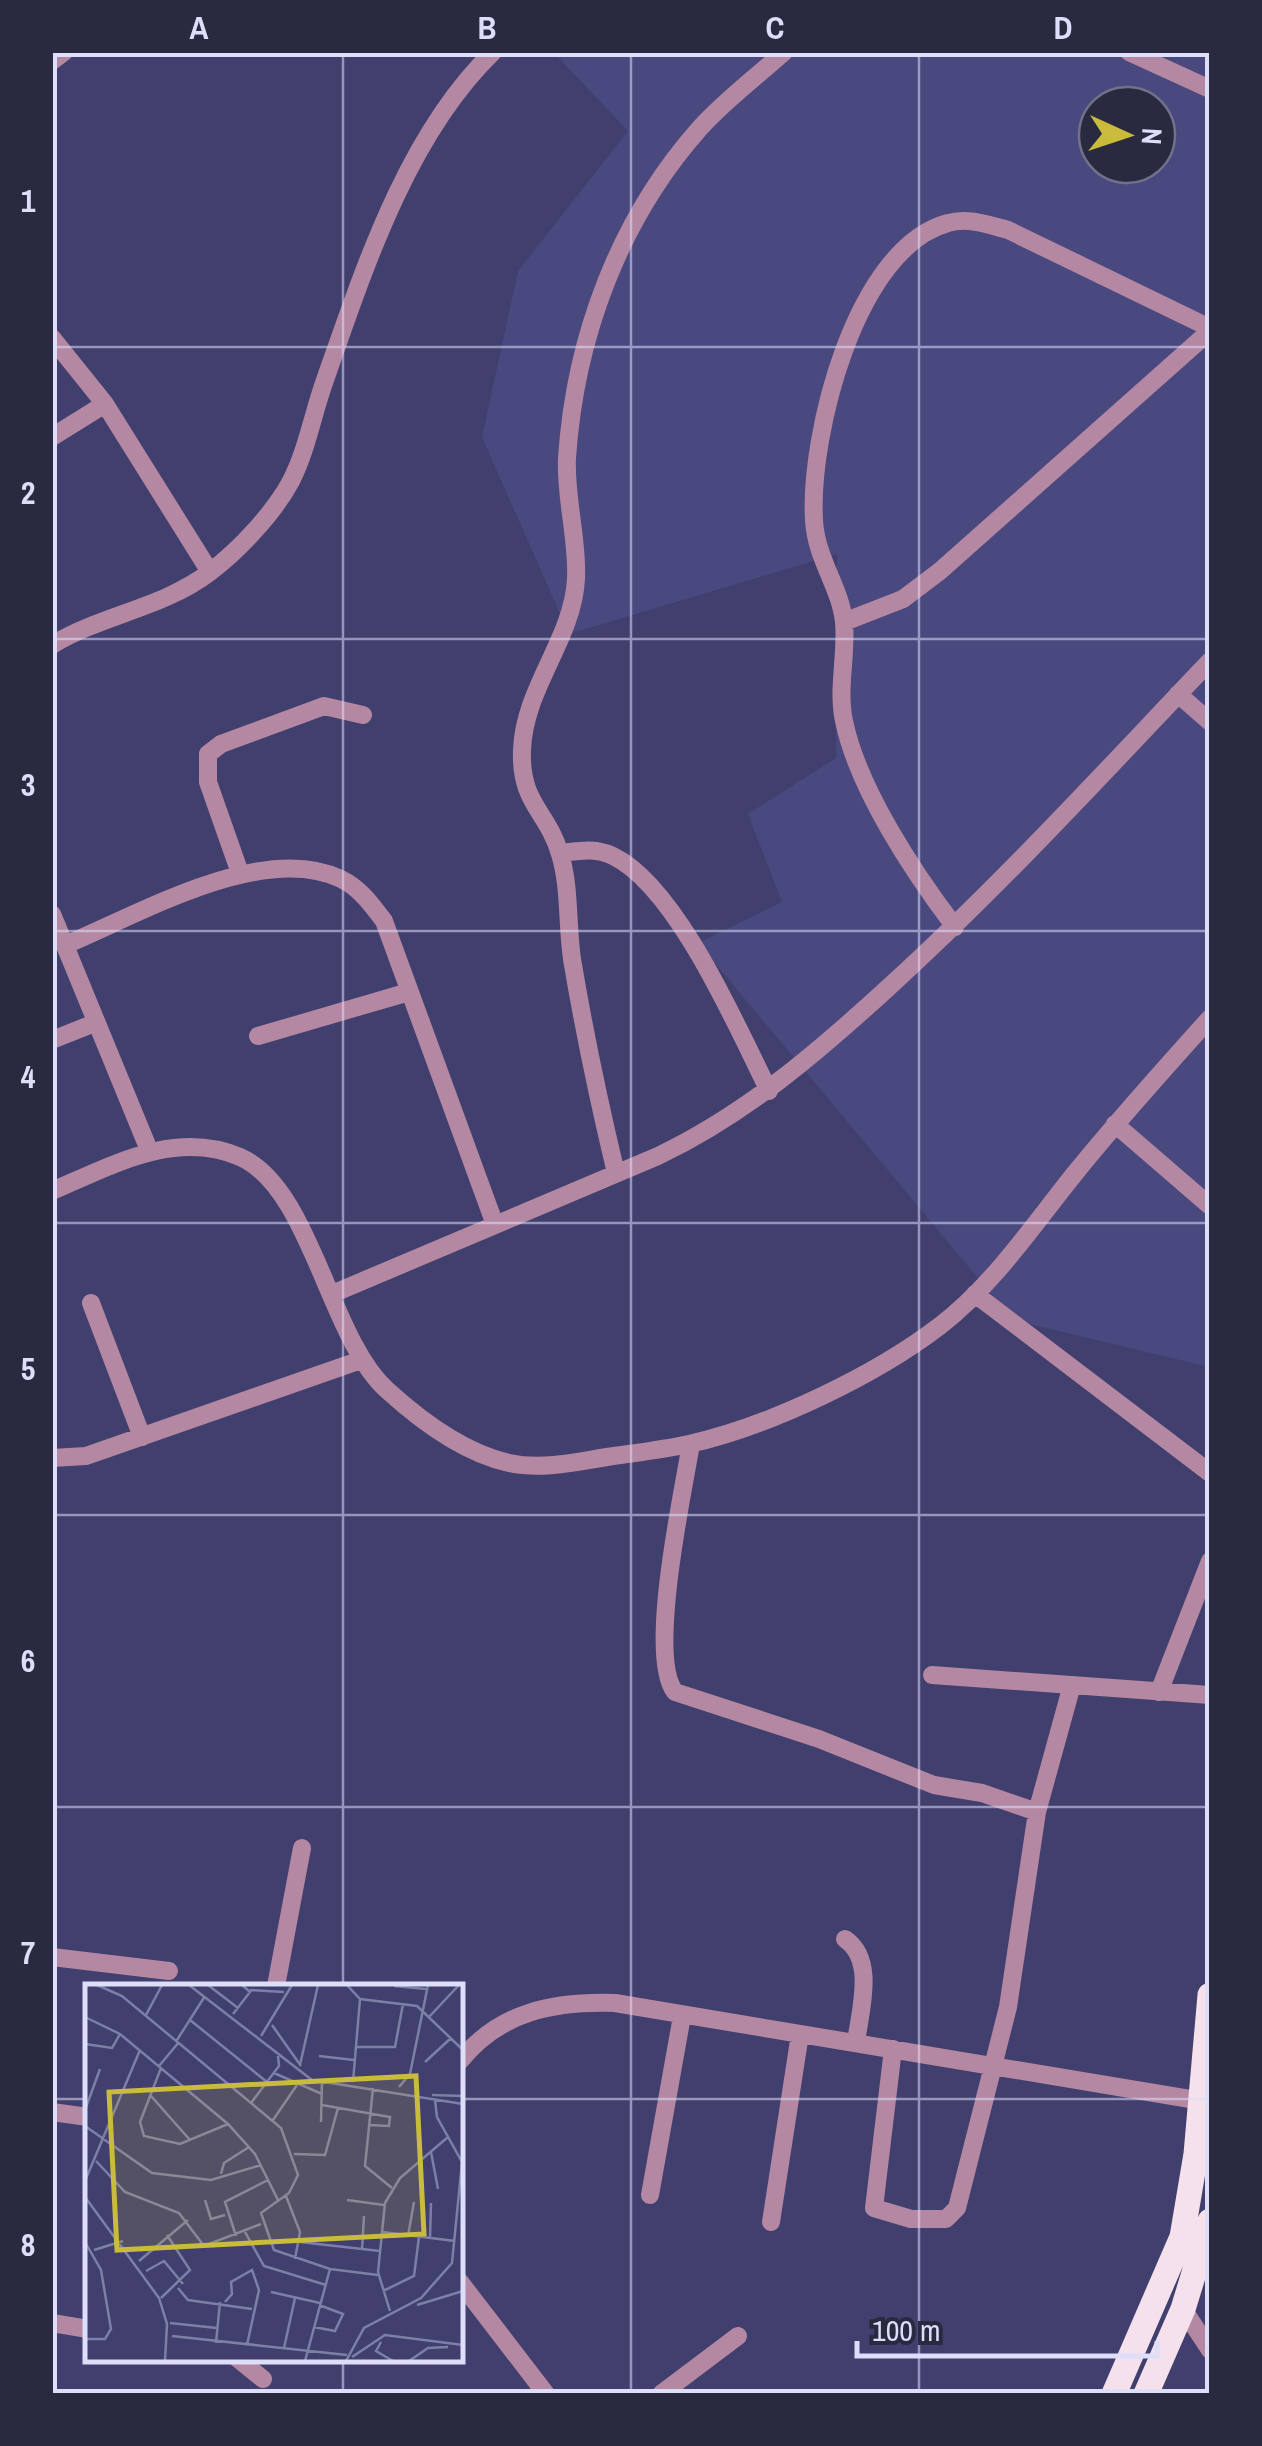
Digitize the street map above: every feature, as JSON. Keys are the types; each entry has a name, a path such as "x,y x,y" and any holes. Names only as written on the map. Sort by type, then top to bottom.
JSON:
{"main road":[{"path":"1114,2394 1182,2237 1202,2101 1210,1995"},
{"path":"1146,2394 1182,2308 1210,2222"}],"street":[{"path":"52,61 64,52"},
{"path":"52,645 133,614 210,572 273,508 292,480 326,377 413,158 460,84 493,52"},
{"path":"616,1173 573,962 560,853 529,801 522,776 527,717 550,652 572,609 576,577 567,463 573,404 612,260 656,185 701,127 784,52"},
{"path":"1130,52 1210,89"},
{"path":"844,622 903,598 940,571 1210,330 1008,230 977,222 948,223 921,238 894,261 873,290 845,346 818,440 813,494 816,542 844,622 844,722 905,862 955,927"},
{"path":"52,338 105,404 210,572"},
{"path":"52,437 105,404"},
{"path":"332,1294 709,1132 769,1091 955,927 1210,661"},
{"path":"1178,694 1210,722"},
{"path":"240,873 208,782 204,767 208,754 222,744 324,706 363,715"},
{"path":"560,853 591,849 613,856 646,880 681,924 769,1091"},
{"path":"65,945 240,873 272,868 341,878 362,893 384,921 494,1222"},
{"path":"52,914 149,1150"},
{"path":"258,1036 408,992"},
{"path":"52,1191 149,1150 216,1150 241,1157 283,1198 361,1360 384,1388 432,1427 506,1462 556,1465 691,1444 762,1420 873,1367 942,1324 975,1294 1115,1124 1210,1018"},
{"path":"52,1040 95,1023"},
{"path":"1115,1124 1210,1206"},
{"path":"975,1294 1210,1473"},
{"path":"91,1303 142,1437"},
{"path":"52,1458 86,1456 361,1360"},
{"path":"691,1444 665,1610 665,1668 674,1692 819,1739 912,1778 982,1793 1037,1812"},
{"path":"1158,1692 1210,1561"},
{"path":"932,1674 1210,1696"},
{"path":"893,2049 874,2206 911,2219 940,2221 957,2208 1008,2008 1037,1812 1072,1685"},
{"path":"276,1984 302,1848"},
{"path":"845,1939 855,1946 863,1964 856,2043"},
{"path":"52,1958 169,1972"},
{"path":"462,2060 496,2029 531,2010 566,2001 616,2004 1202,2101"},
{"path":"650,2195 682,2016"},
{"path":"771,2222 800,2034"},
{"path":"52,2112 85,2117"},
{"path":"462,2285 546,2394"},
{"path":"1182,2308 1210,2350"},
{"path":"52,2323 85,2328"},
{"path":"660,2394 738,2336"},
{"path":"241,2361 263,2379"}],"shaded area":[{"path":"554,53 1209,53 1209,1367 1013,1320 698,943 782,902 748,814 836,758 837,554 569,634 482,437 518,271 628,131"}]}
